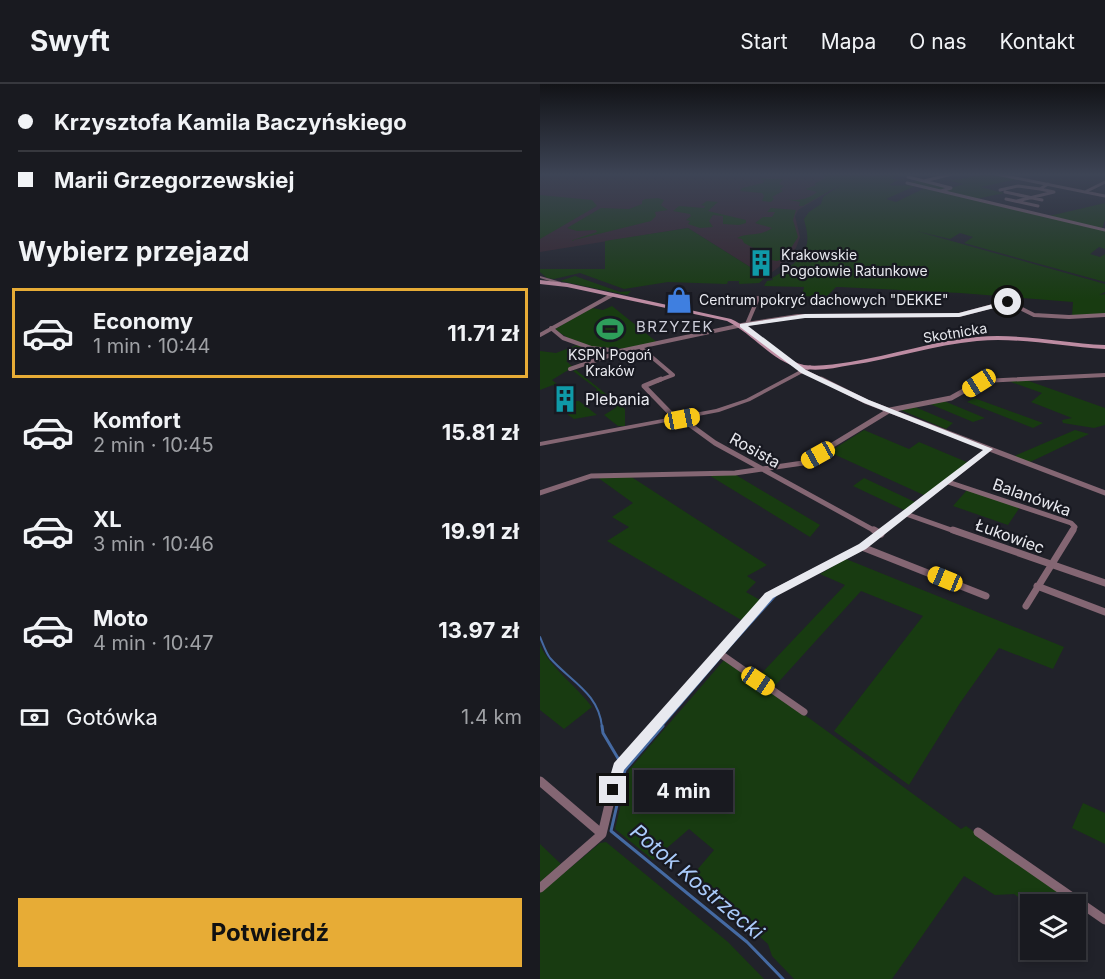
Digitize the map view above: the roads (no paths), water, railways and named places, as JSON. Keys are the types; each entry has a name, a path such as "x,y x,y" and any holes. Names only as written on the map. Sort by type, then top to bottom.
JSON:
{"main road":[{"path":"540,283 559,283 570,286"},
{"path":"540,283 570,286"},
{"name":"Skotnicka","path":"570,286 718,316 745,325 791,362 805,369 863,362 984,338 1105,347"}],"street":[{"path":"1045,216 1105,230"},
{"path":"540,277 559,283"},
{"path":"540,335 612,294"},
{"path":"745,325 758,298"},
{"path":"570,369 620,351 745,325 805,316 959,315 1004,302 1011,303 1024,312 1034,315 1069,317 1105,315"},
{"path":"551,328 563,338 591,348 620,351"},
{"path":"640,347 673,375 644,386 676,418 674,421"},
{"path":"805,369 867,402 1105,493"},
{"name":"Skotnicka","path":"540,444 586,434 674,421 731,407 805,369"},
{"path":"540,493 591,476 735,473 803,463 890,410 951,398 989,379 1105,375"},
{"name":"Rosista","path":"682,419 715,443 880,534"},
{"path":"540,888 602,834 618,767 769,595 862,547 989,449"},
{"name":"Balanówka","path":"948,482 1071,523 1075,527 1026,606"},
{"name":"Łukowiec","path":"906,514 1105,582"},
{"path":"862,547 986,596"},
{"path":"1037,586 1105,612"},
{"path":"719,653 804,712"},
{"path":"540,781 602,834"},
{"path":"978,832 1105,920"}],"waterway":[{"name":"Potok Kostrzecki","path":"724,653 778,593"},
{"path":"540,637 550,658 590,696 600,715 602,727"},
{"name":"Potok Kostrzecki","path":"661,727 720,658"},
{"path":"602,726 603,733 619,760"},
{"name":"Potok Kostrzecki","path":"663,726 625,770 611,831 747,942 783,979"}],"place":[{"name":"Krakowskie Pogotowie Ratunkowe","path":"761,263"},
{"name":"Centrum pokryć dachowych \"DEKKE\"","path":"679,300"},
{"name":"KSPN Pogoń Kraków","path":"610,329"},
{"name":"Plebania","path":"565,399"}],"district":[{"name":"BRZYZEK","path":"675,327"}]}
